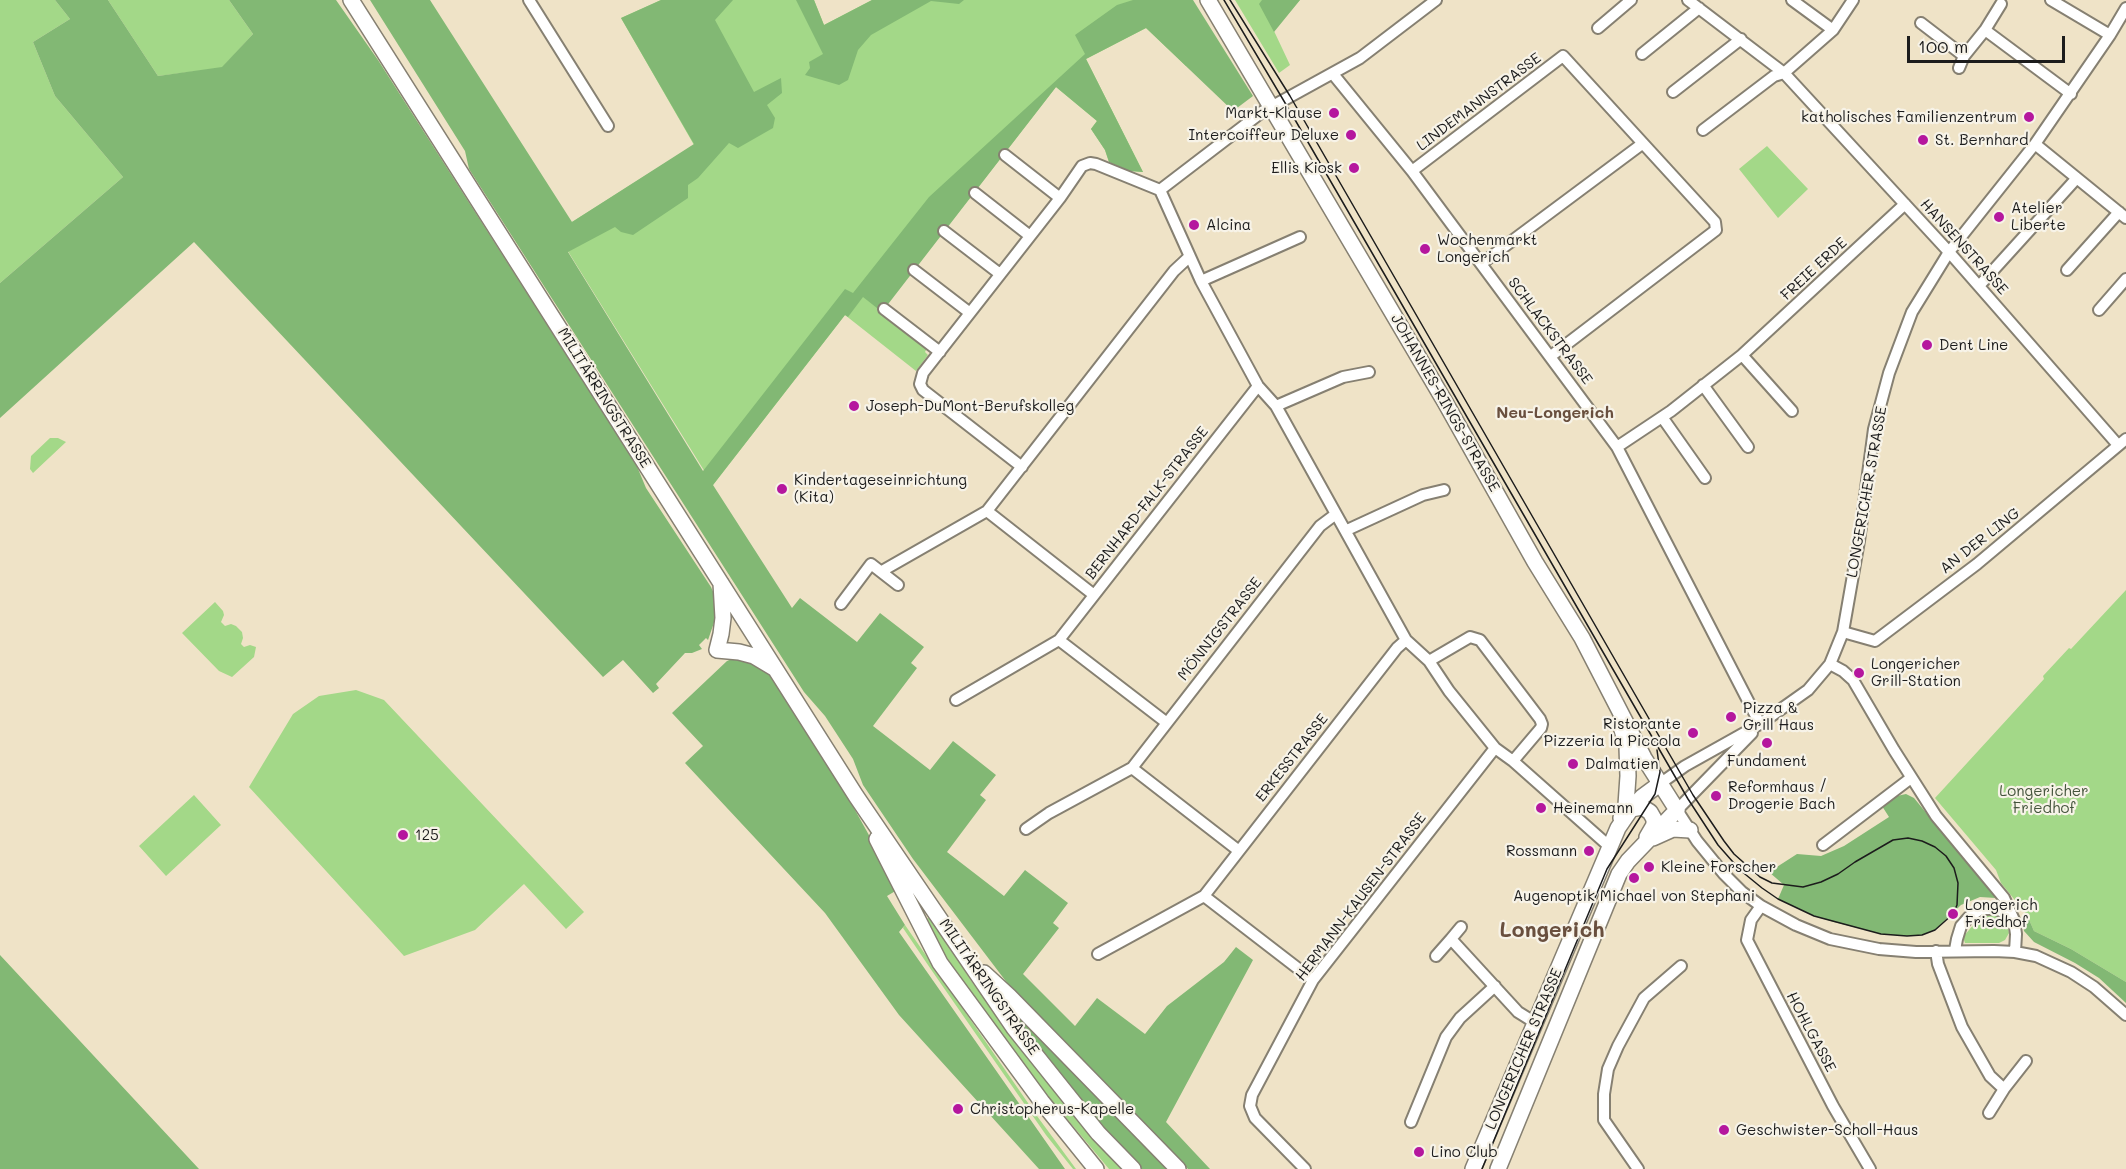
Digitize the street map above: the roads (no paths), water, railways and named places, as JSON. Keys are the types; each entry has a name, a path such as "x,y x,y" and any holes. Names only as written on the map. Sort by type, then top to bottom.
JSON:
{"main road":[{"name":"MILITÄRRINGSTRASSE","path":"351,0 856,796 1014,1028 1098,1132 1133,1169"},
{"name":"JOHANNES-RINGS-STRASSE","path":"1208,0 1445,402 1535,562 1582,638 1644,758 1677,810"},
{"path":"721,582 723,618 717,650 754,656 776,669"},
{"path":"1615,704 1627,747 1628,776 1626,805 1618,828"},
{"name":"LONGERICHER STRASSE","path":"1473,1169 1618,828 1630,809 1661,783"},
{"name":"MILITÄRRINGSTRASSE","path":"856,796 939,963 967,1003 1096,1169"},
{"path":"1630,809 1642,807 1654,819 1652,830 1644,843"},
{"name":"LONGERICHER STRASSE","path":"1498,1169 1619,874 1644,843 1677,810"},
{"path":"1644,843 1673,829 1690,830"},
{"path":"912,912 929,901"},
{"path":"966,956 1009,996 1178,1169"}],"street":[{"path":"529,0 608,126"},
{"path":"1160,190 1262,112 1333,74 1386,39 1436,0"},
{"path":"1598,28 1631,0"},
{"name":"HANSENSTRASSE","path":"1688,0 1784,73 2122,442"},
{"path":"1792,0 1833,30"},
{"path":"1703,130 1774,76 1784,73 1833,30 1853,0"},
{"path":"2051,0 2110,35"},
{"path":"1959,68 1964,56 1985,30 2000,1"},
{"path":"1642,54 1699,8"},
{"name":"LONGERICHER STRASSE","path":"1661,783 1685,766 1760,724 1808,690 1830,664 1843,632 1859,541 1874,429 1886,384 1912,312 1949,252 2035,144 2126,10"},
{"path":"1921,23 1964,56"},
{"path":"1985,30 2071,94"},
{"path":"1673,92 1741,39"},
{"name":"LINDEMANNSTRASSE","path":"1412,171 1563,56 1642,144"},
{"name":"SCHLACKSTRASSE","path":"1333,74 1412,171 1617,447 1760,724"},
{"path":"1480,264 1642,144 1714,222 1716,230 1551,356"},
{"path":"2035,144 2122,215 2067,270"},
{"path":"1005,155 1060,198"},
{"path":"1022,466 923,390 920,384 923,373 1083,166 1090,163 1160,190 1201,281 1258,386 1276,406 1347,530 1406,640 1429,661 1449,691 1495,748 1513,761 1610,847"},
{"path":"1979,286 2076,179"},
{"path":"975,193 1030,236"},
{"name":"FREIE ERDE","path":"1617,447 1662,417 1742,355 1905,204"},
{"path":"944,231 1000,274"},
{"path":"1201,281 1300,237"},
{"path":"882,572 987,511 1174,271 1189,256"},
{"path":"914,270 970,313"},
{"path":"2099,310 2126,279"},
{"path":"884,309 940,351"},
{"path":"1742,355 1792,411"},
{"path":"1276,406 1343,377 1369,372"},
{"name":"BERNHARD-FALK-STRASSE","path":"956,700 1059,640 1258,386"},
{"path":"1703,386 1748,447"},
{"path":"1662,417 1705,478"},
{"name":"AN DER LING","path":"1843,632 1875,641 1977,564 2122,442"},
{"path":"1347,530 1423,495 1444,490"},
{"path":"987,511 1094,595"},
{"name":"MÖNNIGSTRASSE","path":"1026,829 1049,813 1132,768 1320,526 1336,514"},
{"path":"841,604 872,564 898,585"},
{"path":"1429,661 1470,637 1480,640 1542,724 1513,761"},
{"path":"1059,640 1167,723"},
{"name":"ERKESSTRASSE","path":"1098,954 1204,896 1397,648 1406,640"},
{"path":"1830,664 1853,680 1936,816 2004,898 2014,920 2015,952"},
{"name":"LONGERICHER STRASSE","path":"1677,810 1760,724"},
{"name":"HERMANN-KAUSEN-STRASSE","path":"1305,1169 1255,1118 1250,1106 1252,1095 1313,980 1495,748"},
{"path":"1132,768 1239,851"},
{"path":"1823,845 1911,778"},
{"path":"1677,810 1724,874 1761,906 1796,925 1830,939 1879,949 1916,952 1955,950 2015,952 2044,958 2094,987 2126,1015"},
{"path":"1204,896 1313,980"},
{"name":"HOHLGASSE","path":"1761,906 1751,920 1747,940 1833,1106 1870,1169"},
{"path":"1955,950 1956,939 1962,926 1969,917 1981,909 1996,909 2006,913 2014,920"},
{"path":"1436,956 1461,927"},
{"path":"1451,939 1518,1012 1534,1022"},
{"path":"1936,951 1938,964 1962,1027 1990,1076 2004,1089"},
{"path":"1638,1169 1604,1120 1604,1094 1608,1069 1644,998 1681,966"},
{"path":"1411,1122 1446,1037 1460,1018 1495,986"},
{"path":"1989,1113 2004,1089 2026,1062"}],"tram line":[{"path":"1224,0 1688,799 1718,845 1740,870 1762,888 1778,899 1814,916 1881,934 1922,935 1935,930 1953,914 1957,905 1958,883 1954,868 1946,856 1935,847 1922,841 1908,838 1893,840 1838,874 1803,887 1772,883 1760,877 1734,854 1724,841 1693,795 1290,96 1230,0"},
{"path":"1482,1169 1607,869 1655,794 1660,772 1657,750"}],"place":[{"name":"Markt-Klause","path":"1334,113"},
{"name":"katholisches Familienzentrum","path":"2029,117"},
{"name":"Intercoiffeur Deluxe","path":"1351,135"},
{"name":"St. Bernhard","path":"1923,140"},
{"name":"Ellis Kiosk","path":"1354,168"},
{"name":"Atelier Liberte","path":"1999,217"},
{"name":"Alcina","path":"1194,225"},
{"name":"Wochenmarkt Longerich","path":"1425,249"},
{"name":"Dent Line","path":"1927,345"},
{"name":"Joseph-DuMont-Berufskolleg","path":"854,406"},
{"name":"Kindertageseinrichtung (Kita)","path":"782,489"},
{"name":"Longericher Grill-Station","path":"1859,673"},
{"name":"Pizza & Grill Haus","path":"1731,717"},
{"name":"Ristorante Pizzeria la Piccola","path":"1693,733"},
{"name":"Fundament","path":"1767,743"},
{"name":"Dalmatien","path":"1573,764"},
{"name":"Reformhaus / Drogerie Bach","path":"1716,796"},
{"name":"Heinemann","path":"1541,808"},
{"name":"125","path":"403,835"},
{"name":"Rossmann","path":"1589,851"},
{"name":"Kleine Forscher","path":"1649,867"},
{"name":"Augenoptik Michael von Stephani","path":"1634,878"},
{"name":"Longerich Friedhof","path":"1953,914"},
{"name":"Christopherus-Kapelle","path":"958,1109"},
{"name":"Geschwister-Scholl-Haus","path":"1724,1130"},
{"name":"Lino Club","path":"1419,1152"}],"district":[{"name":"Neu-Longerich","path":"1555,413"},
{"name":"Longerich","path":"1552,931"}],"park label":[{"name":"Longericher Friedhof","path":"2044,800"}]}
